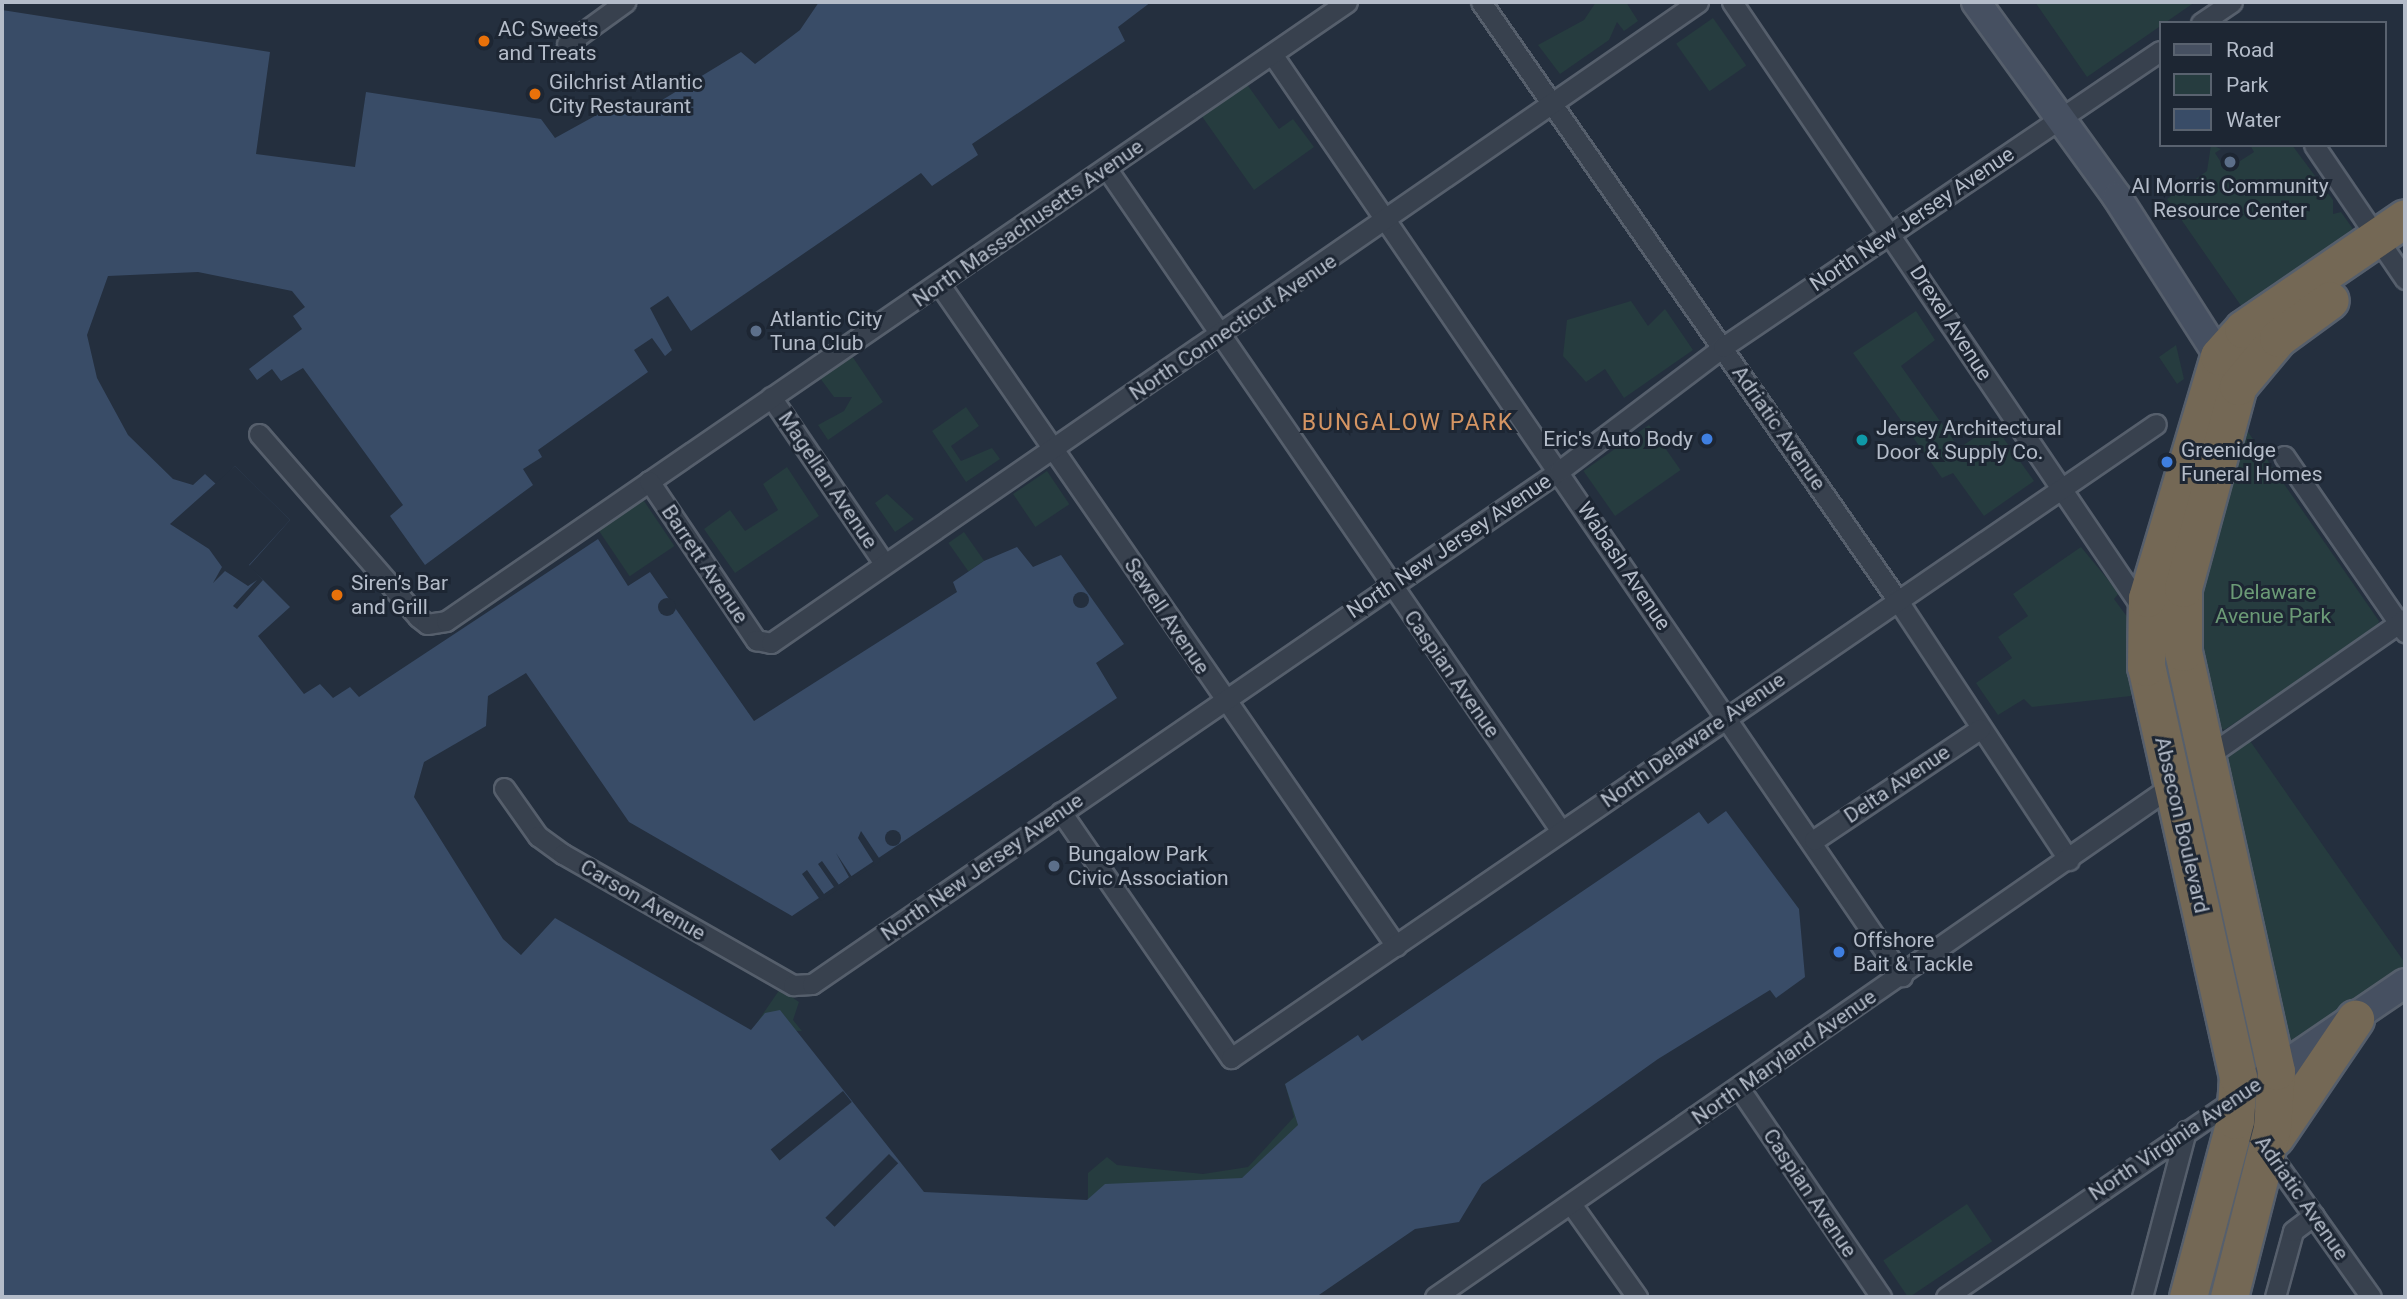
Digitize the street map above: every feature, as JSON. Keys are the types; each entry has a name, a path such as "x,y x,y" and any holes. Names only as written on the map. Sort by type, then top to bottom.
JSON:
{"highway":[{"path":"2219,356 2243,329 2397,248"},
{"path":"2238,386 2289,328 2397,248"},
{"name":"Absecon Boulevard","path":"2188,1297 2238,1097 2235,1054 2145,660 2144,611 2219,356"},
{"name":"Absecon Boulevard","path":"2229,1297 2267,1150 2276,1071 2183,652 2182,596 2217,444 2238,386"},
{"path":"2267,1150 2355,1019"}],"street":[{"path":"567,44 625,2"},
{"name":"North Massachusetts Avenue","path":"259,434 427,624 446,621 771,397 940,285 1347,2"},
{"name":"Adriatic Avenue","path":"1481,2 1896,598 2069,860"},
{"name":"North Connecticut Avenue","path":"763,643 1220,337 1386,222 1549,103 1698,2"},
{"name":"Drexel Avenue","path":"1732,2 2144,611"},
{"path":"1976,2 2061,118 2238,386"},
{"path":"2204,21 2225,9"},
{"name":"North New Jersey Avenue","path":"803,986 1559,471 1723,347 2158,52"},
{"name":"Wabash Avenue","path":"1272,54 1727,717 1814,839 1902,976"},
{"path":"2316,147 2397,248"},
{"name":"Caspian Avenue","path":"1107,169 1561,831"},
{"name":"Sewell Avenue","path":"940,285 1396,946"},
{"name":"Magellan Avenue","path":"771,397 884,563"},
{"name":"North Delaware Avenue","path":"1060,812 1231,1058 1896,598 2156,424"},
{"path":"2284,456 2403,625"},
{"name":"Barrett Avenue","path":"649,481 763,643"},
{"name":"North Maryland Avenue","path":"1434,1297 2069,860 2173,786 2207,755 2403,625"},
{"name":"Delta Avenue","path":"1814,839 1980,729"},
{"name":"Carson Avenue","path":"504,788 547,843 803,986"},
{"name":"North Virginia Avenue","path":"1946,1297 2186,1130 2405,983"},
{"name":"Caspian Avenue","path":"1739,1088 1881,1297"},
{"name":"Adriatic Avenue","path":"2238,1097 2267,1150 2371,1297"},
{"path":"2142,1297 2186,1130"},
{"path":"1571,1204 1637,1297"},
{"path":"2275,1297 2291,1236 2314,1215"}],"green space":[{"path":"1596,2 1626,2 1638,21 1624,31 1617,22 1609,40 1560,74 1538,45 1584,20"},
{"path":"2035,2 2195,2 2168,21 2158,21 2158,28 2087,77"},
{"path":"1713,18 1746,66 1709,91 1676,44"},
{"path":"1246,83 1279,129 1293,119 1314,147 1254,190 1201,115"},
{"path":"2211,147 2221,149 2215,153 2226,170 2254,152 2251,147 2293,147 2333,200 2333,214 2341,212 2353,229 2244,310 2167,199 2207,171"},
{"path":"1631,301 1648,326 1665,309 1693,350 1624,398 1605,369 1586,382 1563,356 1567,320"},
{"path":"1916,311 1935,340 1901,366 1959,448 1994,425 2034,481 1984,516 1953,473 1942,478 1853,353"},
{"path":"2176,345 2184,379 2177,384 2159,357"},
{"path":"852,356 883,402 828,440 818,425 844,411 852,397 834,397 820,378"},
{"path":"966,407 979,426 951,446 961,461 992,448 1000,459 966,482 932,431"},
{"path":"1649,425 1681,470 1615,516 1583,471"},
{"name":"Delaware Avenue Park","path":"2246,429 2379,621 2376,630 2224,730 2215,723 2193,634 2195,594 2237,433"},
{"path":"787,467 819,516 735,573 704,529 730,510 745,531 778,510 763,484"},
{"path":"1047,471 1069,504 1035,527 1013,494"},
{"path":"887,494 914,519 895,532 875,503"},
{"path":"642,498 674,546 630,576 597,528"},
{"path":"964,532 984,561 969,572 948,543"},
{"path":"2081,547 2119,593 2114,599 2131,622 2131,696 2032,707 2024,699 1998,715 1976,683 2012,658 1998,637 2028,616 2013,594"},
{"path":"2248,738 2405,963 2405,971 2291,1051 2223,753"},
{"path":"780,989 799,1002 793,1020 802,1031 752,1030"},
{"path":"1312,1066 1318,1082 1281,1184 1088,1200 1088,1173 1107,1157 1117,1165 1203,1174 1248,1167 1294,1117 1285,1084"},
{"path":"1967,1204 1992,1241 1910,1297 1883,1260"}],"water":[{"path":"819,2 1151,2 1118,27 1125,41 972,144 978,155 932,186 921,173 691,331 668,296 650,308 672,350 665,356 652,338 634,350 648,372 538,450 542,457 523,469 533,485 425,565 390,516 403,505 303,368 281,381 272,369 257,380 249,369 302,329 293,316 305,307 292,291 198,272 108,276 87,335 97,378 128,435 173,479 193,485 205,474 217,485 235,466 290,520 249,566 290,607 258,636 304,694 320,684 333,698 350,687 359,697 598,539 628,586 650,572 754,721 957,592 953,582 984,561 1017,547 1033,567 1061,555 1124,644 1096,663 1117,698 792,916 629,822 526,673 488,696 486,726 424,762 414,797 503,939 521,955 555,918 751,1030 765,1013 780,1010 924,1192 1087,1200 1105,1184 1242,1178 1298,1125 1285,1084 1358,1035 1362,1041 1699,812 1708,824 1726,811 1799,909 1805,977 1776,998 1770,990 1658,1059 1482,1184 1459,1222 1415,1229 1316,1297 2,1297 2,10 270,52 256,154 355,167 366,92 541,119 555,138 613,106 649,108 741,52 755,64 800,30"}],"pier":[{"path":"235,466 290,520 249,565 263,580 237,609 233,606 257,580 248,586 225,571 213,583 222,567 209,549 170,524"},
{"path":"1078,592 1084,592 1089,600 1087,606 1078,608 1073,603 1073,597"},
{"path":"667,598 673,601 676,607 673,613 667,616 661,613 658,607 661,601"},
{"path":"893,830 899,832 899,844 893,846 887,844 885,838 887,832"},
{"path":"861,831 881,861 821,901 802,874 807,870 824,894 834,887 818,864 822,861 839,885 849,877 836,853 852,877 874,863 858,838"},
{"path":"843,1091 852,1102 780,1160 771,1150"},
{"path":"889,1154 898,1163 835,1227 825,1218"}],"place":[{"name":"AC Sweets and Treats","path":"484,41"},
{"name":"Gilchrist Atlantic City Restaurant","path":"535,94"},
{"name":"Al Morris Community Resource Center","path":"2230,162"},
{"name":"Atlantic City Tuna Club","path":"756,331"},
{"name":"Eric's Auto Body","path":"1707,439"},
{"name":"Jersey Architectural Door & Supply Co.","path":"1862,440"},
{"name":"Greenidge Funeral Homes","path":"2167,462"},
{"name":"Siren’s Bar and Grill","path":"337,595"},
{"name":"Bungalow Park Civic Association","path":"1054,866"},
{"name":"Offshore Bait & Tackle","path":"1839,952"}],"district":[{"name":"BUNGALOW PARK","path":"1408,423"}]}
